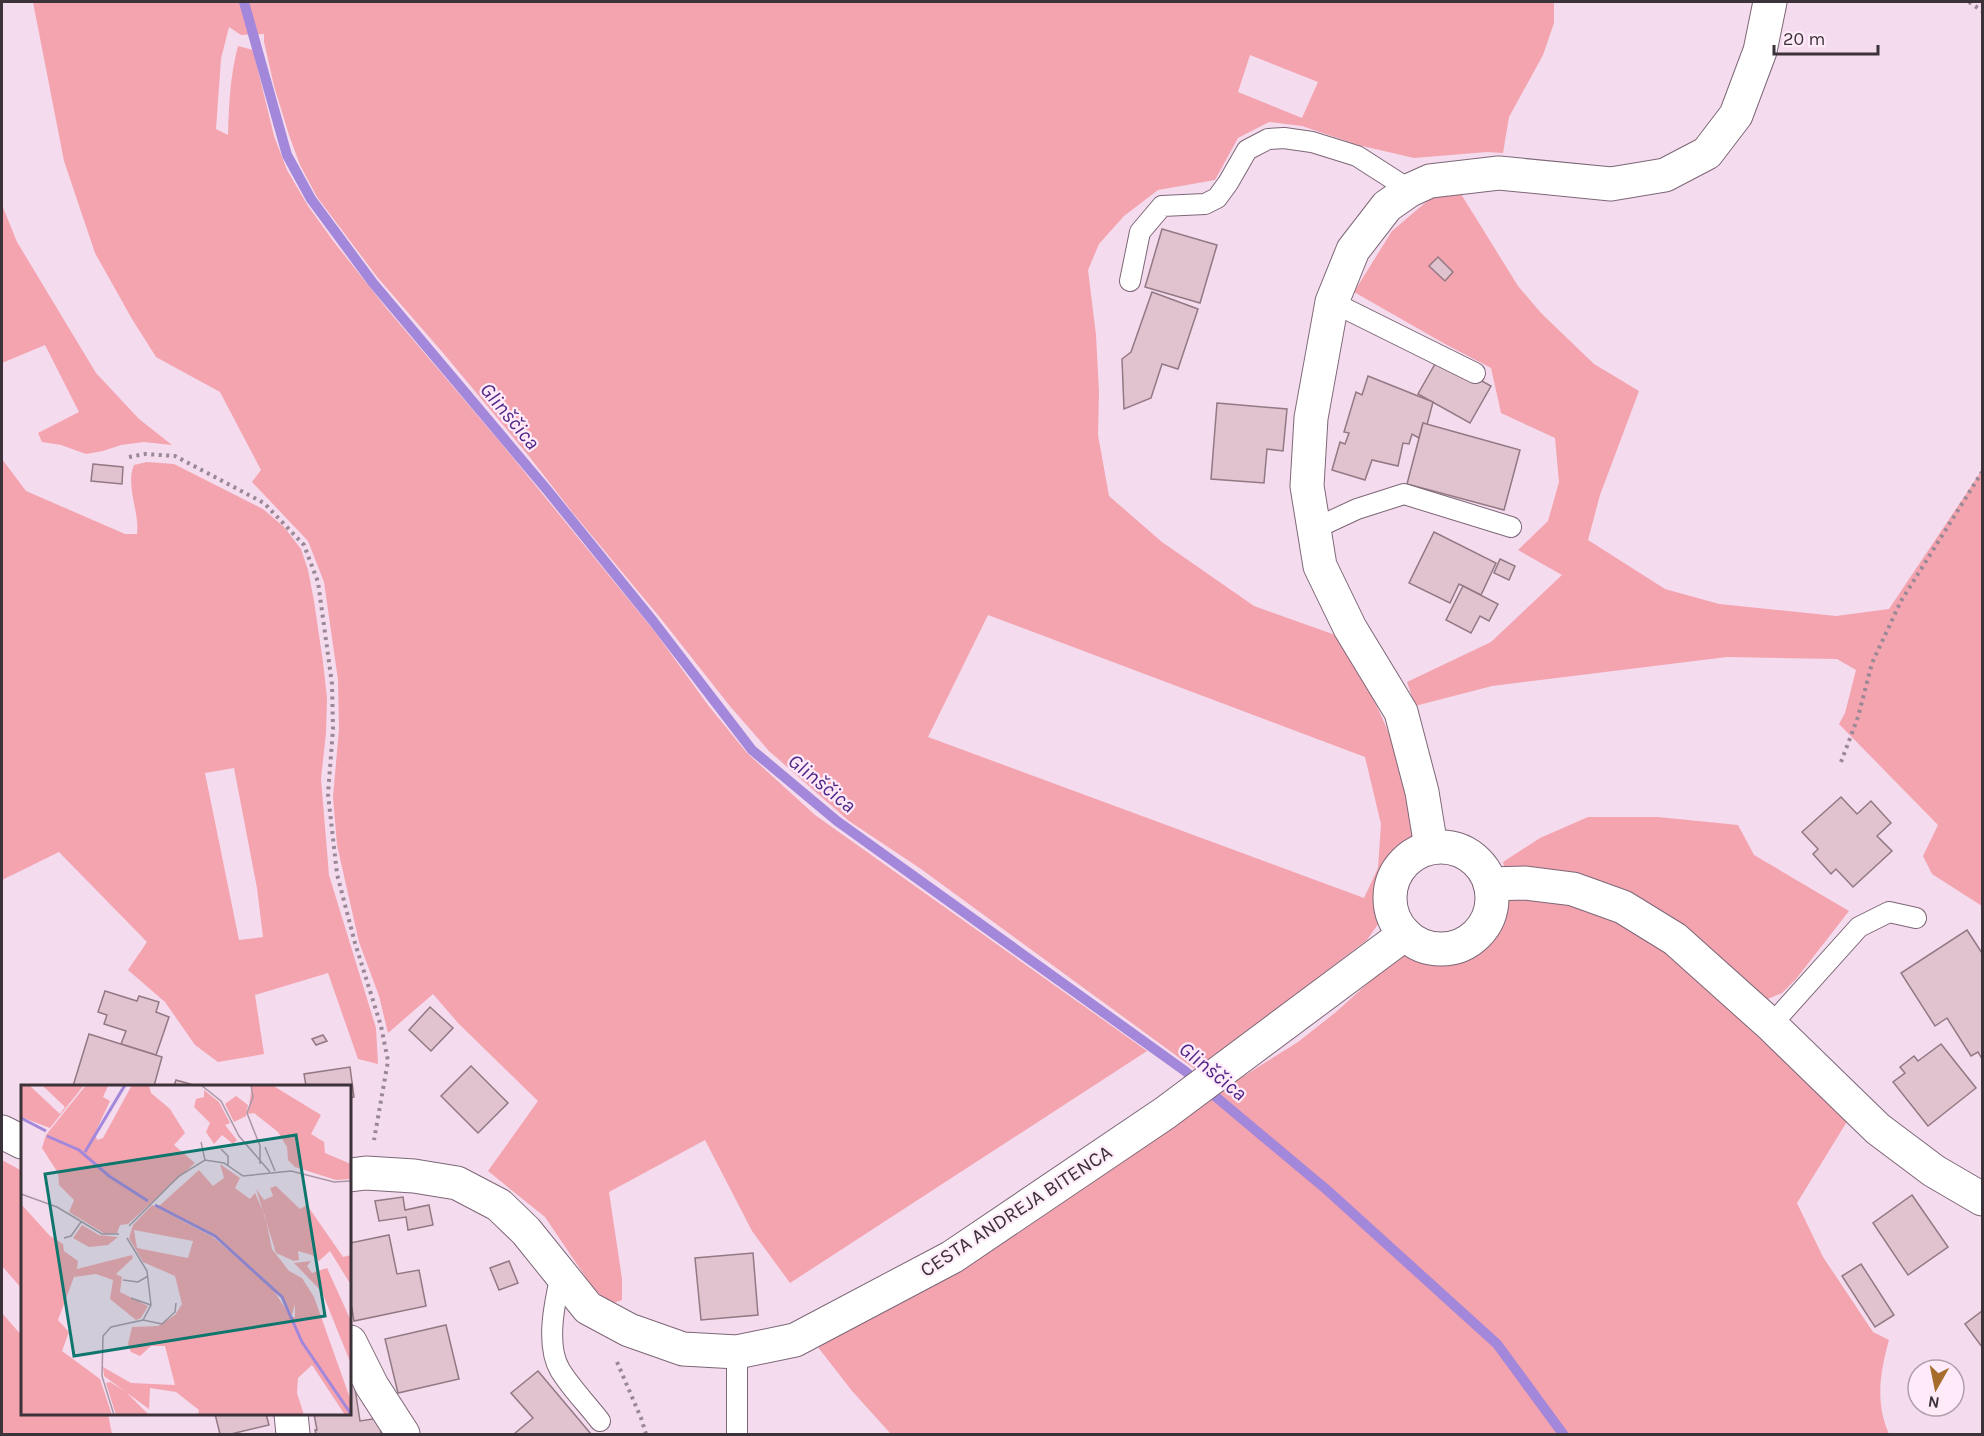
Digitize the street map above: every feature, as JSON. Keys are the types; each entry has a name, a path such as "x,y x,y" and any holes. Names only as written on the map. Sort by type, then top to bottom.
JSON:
{"street":[{"path":"1431,847 1422,792 1401,712 1350,628 1320,566 1307,486 1311,418 1332,302 1353,250 1387,206 1410,190 1430,181 1499,173 1611,184 1665,175 1707,153 1736,115 1760,51 1770,2"},
{"path":"1431,847 1448,847 1464,852 1478,862 1488,876 1490,884 1491,909 1485,925 1474,938 1460,946 1443,950 1426,948 1411,940 1399,928 1391,913 1389,896 1392,879 1415,853 1431,847"},
{"path":"1490,884 1526,883 1573,889 1623,907 1675,939 1771,1025 1878,1129 1934,1171 1983,1199"},
{"name":"CESTA ANDREJA BITENCA","path":"358,1174 414,1176 457,1183 499,1205 526,1231 588,1308 629,1330 683,1349 737,1352 795,1340 952,1257 1165,1113 1405,934"},
{"path":"2,1132 21,1142"},
{"path":"351,1344 372,1386 403,1434"},
{"path":"291,1415 293,1434"}],"lane":[{"path":"1130,281 1140,232 1150,218 1162,206 1205,204 1217,198 1246,150 1268,139 1284,138 1312,142 1357,156 1410,190"},
{"path":"1332,302 1475,373"},
{"path":"1314,529 1357,509 1404,494 1511,527"},
{"path":"1771,1025 1859,927 1889,912 1916,918"},
{"path":"561,1274 554,1309 554,1354 560,1369 600,1420"},
{"path":"737,1352 737,1434"}],"path":[{"path":"1969,2 1983,11"},
{"path":"129,456 145,454 175,456 264,503 304,545 318,582 332,684 333,729 327,794 337,874 355,943 381,1026 388,1060 383,1095 358,1174"},
{"path":"1841,762 1858,717 1872,663 1901,601 1983,472"},
{"path":"614,1355 646,1434"}],"shaded area":[{"path":"33,2 1554,2 1554,23 1543,55 1509,117 1503,153 1487,152 1414,158 1358,145 1302,126 1269,122 1238,138 1215,180 1158,190 1124,216 1099,244 1088,270 1096,335 1099,392 1098,435 1109,496 1162,542 1254,606 1341,637 1380,713 1402,770 1414,842 1395,857 1383,888 1383,917 1367,940 1196,1070 921,869 849,821 769,751 729,705 528,455 378,278 317,197 300,165 274,86 264,34 241,35 229,27 221,59 216,129 228,135 229,101 238,46 253,50 274,136 287,170 308,206 387,309 500,442 655,632 708,705 747,753 815,815 1147,1051 790,1283 752,1231 705,1140 609,1192 622,1279 622,1300 611,1304 593,1288 545,1217 488,1171 538,1101 459,1024 433,994 388,1033 379,996 359,942 337,845 333,797 339,729 338,680 324,582 308,541 252,482 261,470 220,392 156,357 132,319 95,253 64,161","holes":["1250,55 1318,82 1302,118 1238,92","988,615 1365,757 1381,824 1378,868 1364,898 928,737"]},
{"path":"1461,194 1518,286 1541,313 1594,364 1639,391 1600,495 1588,540 1665,589 1719,604 1836,616 1889,609 1982,470 1982,906 1932,874 1923,856 1938,825 1839,724 1845,713 1856,670 1837,659 1727,657 1492,686 1415,706 1407,682 1491,642 1562,575 1518,550 1548,521 1559,482 1555,438 1501,413 1491,368 1354,292 1392,231 1432,197"},
{"path":"2,205 17,242 96,373 139,419 172,445 144,442 86,454 61,445 42,442 38,433 79,412 45,345 2,363"},
{"path":"2,459 26,491 125,534 137,534 137,517 131,481 134,465 147,462 174,464 263,509 284,527 301,549 308,570 327,698 321,779 329,875 376,1028 378,1064 358,1059 328,973 255,995 264,1054 218,1062 195,1045 165,1002 128,970 147,942 59,852 2,880","holes":["234,768 257,888 263,937 239,940 205,773"]},
{"path":"1588,817 1658,817 1738,825 1754,855 1849,911 1796,979 1782,993 1763,1001 1698,940 1505,872 1503,862 1540,838"},
{"path":"1506,896 1553,896 1637,925 1851,1115 1797,1203 1823,1257 1873,1332 1889,1340 1883,1364 1880,1399 1889,1434 891,1434 852,1391 814,1342 854,1327 911,1298 1142,1149 1236,1081 1298,1042 1336,1012 1407,948 1437,957 1468,954 1495,928"},
{"path":"2,1160 21,1170 21,1288 2,1266"},
{"path":"2,1313 21,1335 21,1415 108,1415 112,1434 2,1434"}],"building":[{"path":"1162,229 1217,245 1200,303 1145,287"},
{"path":"1438,257 1453,272 1445,281 1429,266"},
{"path":"1152,292 1198,309 1178,369 1162,364 1151,398 1124,409 1122,359 1131,352"},
{"path":"1439,357 1491,386 1470,423 1418,394"},
{"path":"1368,376 1433,402 1427,425 1423,423 1419,438 1412,434 1409,444 1403,443 1398,466 1372,460 1365,480 1332,470 1340,442 1345,444 1349,433 1344,432 1356,392 1362,395"},
{"path":"1217,403 1287,409 1283,451 1267,449 1264,483 1211,479"},
{"path":"1423,423 1520,450 1504,510 1407,484"},
{"path":"93,464 123,467 122,484 91,481"},
{"path":"1434,532 1496,563 1481,595 1459,584 1450,603 1409,583"},
{"path":"1500,559 1515,566 1509,580 1494,573"},
{"path":"1463,586 1498,604 1489,621 1480,616 1471,633 1446,620"},
{"path":"1841,797 1857,814 1871,801 1891,823 1877,836 1892,851 1853,887 1836,869 1831,874 1813,854 1818,849 1802,832"},
{"path":"1967,930 1982,953 1982,1059 1978,1052 1971,1056 1947,1018 1935,1026 1901,973"},
{"path":"105,991 137,1001 139,996 159,1002 156,1012 169,1017 156,1055 121,1044 126,1031 104,1024 107,1015 98,1012"},
{"path":"430,1007 453,1028 431,1051 409,1030"},
{"path":"89,1034 162,1057 154,1085 73,1085"},
{"path":"323,1035 327,1041 316,1045 312,1039"},
{"path":"1941,1044 1976,1088 1928,1126 1893,1082 1905,1073 1900,1067 1914,1056 1918,1061"},
{"path":"471,1066 508,1103 478,1133 441,1096"},
{"path":"350,1067 354,1097 351,1098 351,1085 306,1085 304,1074"},
{"path":"176,1080 194,1085 174,1085"},
{"path":"1912,1195 1948,1247 1908,1275 1873,1223"},
{"path":"403,1197 405,1210 429,1205 433,1225 408,1230 406,1217 379,1221 375,1201"},
{"path":"389,1235 397,1274 419,1270 426,1306 354,1321 351,1303 351,1243"},
{"path":"753,1253 758,1315 701,1320 695,1258"},
{"path":"509,1261 518,1283 499,1290 490,1268"},
{"path":"1861,1264 1894,1315 1875,1327 1842,1276"},
{"path":"1982,1311 1982,1347 1965,1324"},
{"path":"446,1325 459,1379 398,1393 385,1339"},
{"path":"351,1362 360,1421 379,1418 381,1434 316,1434 315,1430 317,1430 314,1415 351,1415"},
{"path":"538,1371 591,1434 514,1434 533,1418 511,1393"},
{"path":"215,1415 266,1415 269,1425 231,1434 220,1434"}],"waterway":[{"name":"Glinščica","path":"244,2 287,155 311,199 373,283 548,491 653,621 752,750 837,821 1185,1071 1327,1190 1497,1344 1563,1434"}]}
